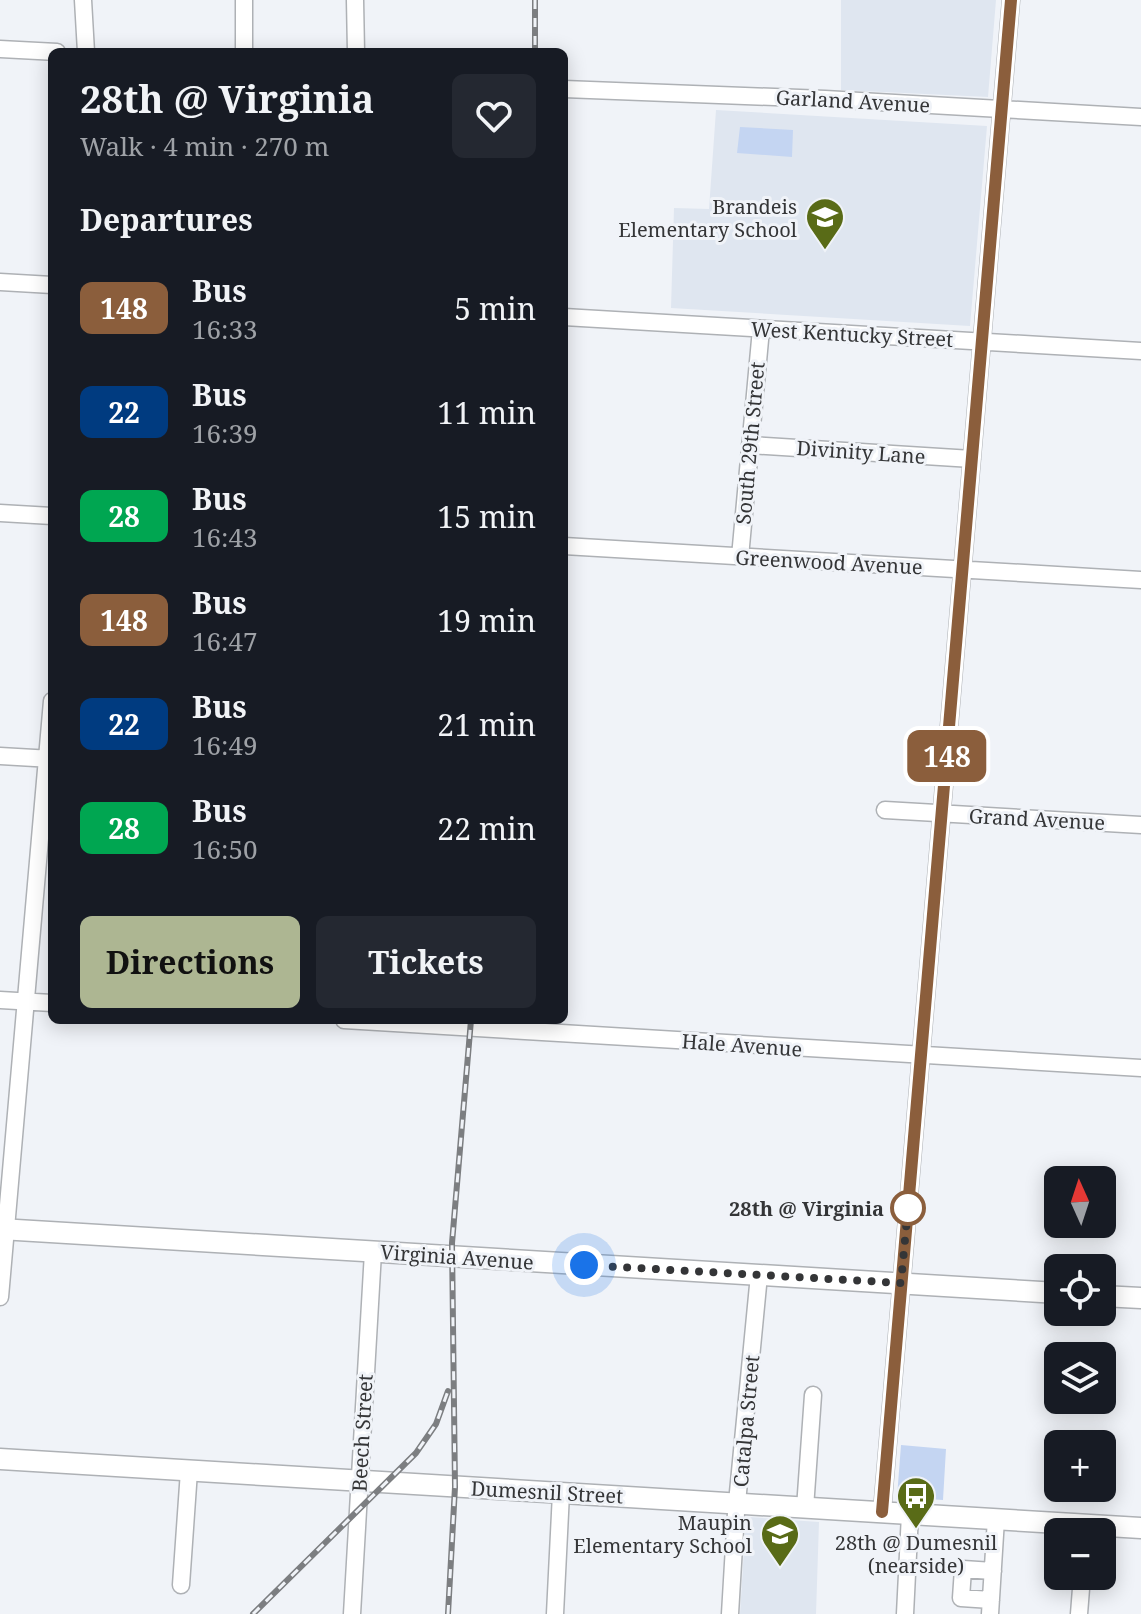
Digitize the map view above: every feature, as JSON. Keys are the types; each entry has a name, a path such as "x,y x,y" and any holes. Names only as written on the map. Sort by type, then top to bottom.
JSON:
{"main road":[{"name":"Virginia Avenue","path":"3,1230 1044,1292"},
{"path":"1116,1297 1141,1298"},
{"name":"Dumesnil Street","path":"0,1459 1044,1524"},
{"name":"Dumesnil Street","path":"1116,1528 1141,1528"}],"street":[{"path":"83,0 86,48"},
{"path":"244,0 244,48"},
{"path":"355,0 356,48"},
{"path":"882,1512 1011,0"},
{"path":"0,49 48,52"},
{"name":"Garland Avenue","path":"568,89 1141,117"},
{"path":"0,282 48,285"},
{"name":"West Kentucky Street","path":"568,317 1141,351"},
{"name":"South 29th Street","path":"740,557 761,329"},
{"name":"Divinity Lane","path":"750,445 972,459"},
{"path":"0,513 48,516"},
{"name":"Greenwood Avenue","path":"568,546 1141,580"},
{"path":"0,756 48,759"},
{"path":"0,1297 3,1230 48,780"},
{"name":"Grand Avenue","path":"885,810 1141,825"},
{"path":"0,1000 48,1003"},
{"name":"Hale Avenue","path":"408,1024 1141,1068"},
{"name":"Beech Street","path":"352,1614 373,1252"},
{"name":"Catalpa Street","path":"730,1614 759,1275"},
{"path":"805,1508 813,1395"},
{"path":"181,1585 189,1471"},
{"path":"555,1614 561,1493"},
{"path":"905,1614 910,1514"},
{"path":"993,1571 963,1569 961,1598 991,1607 996,1519"},
{"path":"1079,1614 1081,1590"}],"shaded area":[{"path":"841,0 996,0 988,97 841,90"},
{"name":"Brandeis Elementary School","path":"716,110 987,126 970,326 671,308 674,208 709,209"},
{"path":"740,127 793,130 792,157 737,153"},
{"path":"901,1445 946,1449 943,1500 897,1497"},
{"name":"Maupin Elementary School","path":"746,1518 819,1522 816,1614 740,1614"}],"railway":[{"path":"535,0 535,48"},
{"path":"448,1614 455,1487 452,1243 471,1024"},
{"path":"253,1614 416,1453 436,1424 448,1391"}],"bus line":[{"name":"148","path":"882,1512 1011,0"}],"place":[{"name":"Brandeis Elementary School","path":"825,251"},
{"name":"28th @ Virginia","path":"908,1208"},
{"name":"28th @ Dumesnil (nearside)","path":"916,1530"},
{"name":"Maupin Elementary School","path":"780,1568"}],"route":[{"path":"584,1265 901,1283 909,1196 908,1208"}]}
